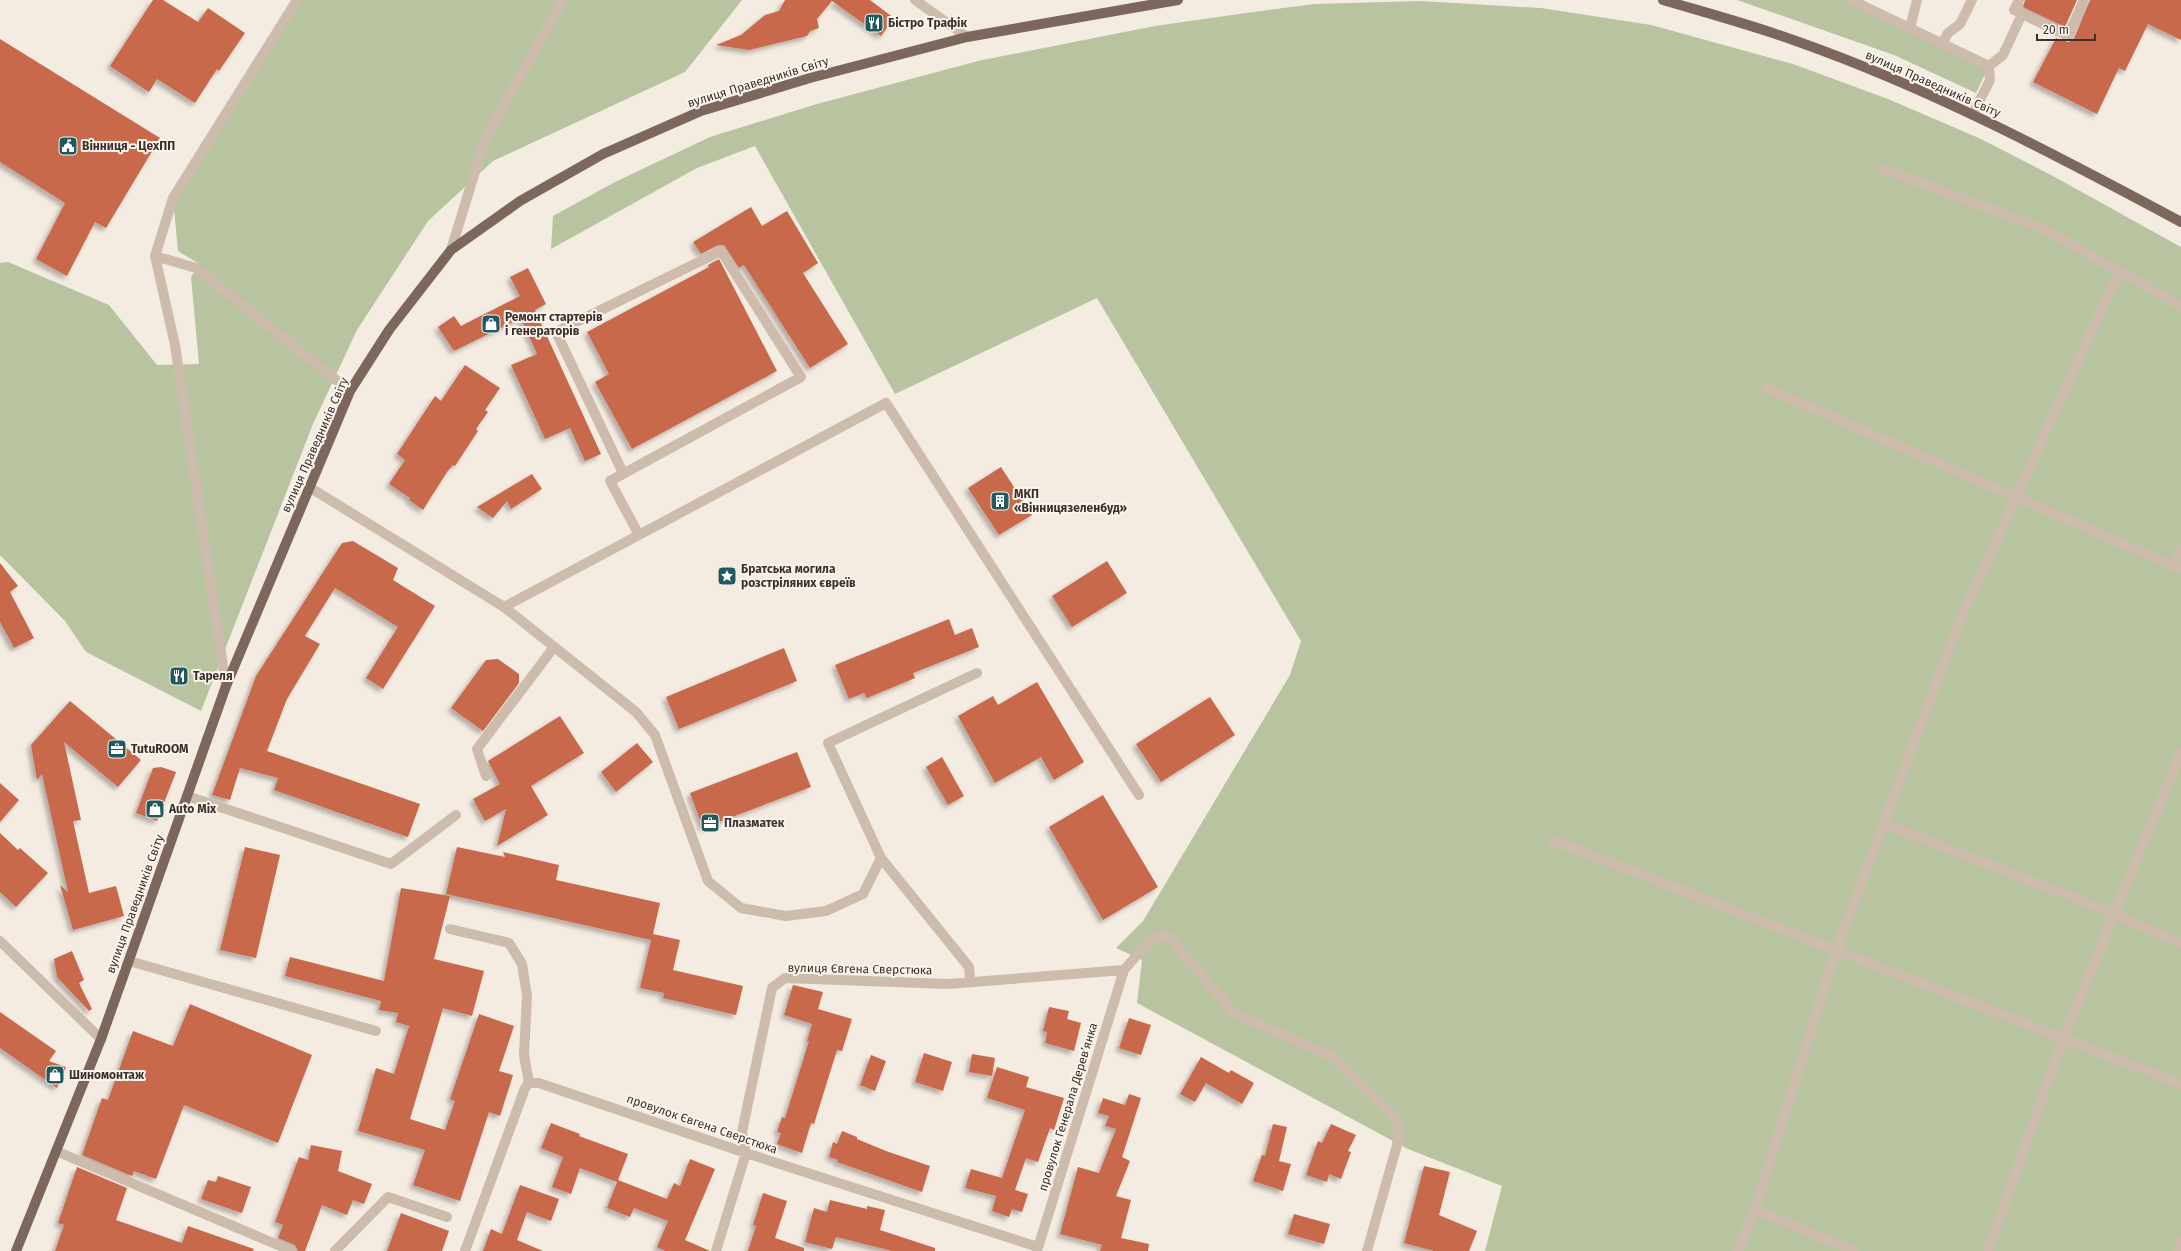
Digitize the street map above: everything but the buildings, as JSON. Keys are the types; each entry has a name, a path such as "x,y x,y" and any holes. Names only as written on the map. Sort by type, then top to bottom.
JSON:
{"main road":[{"name":"вулиця Праведників Світу","path":"16,1251 101,1039 226,686 350,391 389,330 451,250 520,201 603,154 701,111 810,78 967,37 1146,3 1178,0"},
{"name":"вулиця Праведників Світу","path":"1663,0 1796,40 1895,80 1973,114 2061,158 2181,222"}],"street":[{"path":"226,686 175,345 155,256 173,198 297,0"},
{"path":"451,250 485,139 563,0"},
{"path":"915,0 967,37"},
{"path":"1851,0 1988,66"},
{"path":"1910,28 1917,0"},
{"path":"1942,44 1948,32 1960,24 1972,0"},
{"path":"2019,0 2014,10 2068,36 2084,0"},
{"path":"1988,66 2003,55 2022,14"},
{"path":"1973,114 1990,80 1988,66"},
{"path":"1881,168 2044,229 2181,306"},
{"path":"623,473 556,332 721,252 800,377 610,481 639,535"},
{"path":"155,256 196,268 350,391"},
{"path":"1738,1251 1755,1209 1836,951 1885,824 1958,625 2018,498 2119,271"},
{"path":"1766,388 2177,568 2181,550"},
{"path":"504,608 886,403 1139,795"},
{"path":"309,487 504,608 636,712 655,735 708,880 741,908 786,916 826,911 863,894 881,858"},
{"path":"486,776 477,749 554,647"},
{"path":"970,982 969,967 881,858 828,743 977,673"},
{"path":"1988,1251 2062,1039 2181,752"},
{"path":"187,796 391,864 456,815"},
{"path":"1885,824 2114,913 2181,944"},
{"path":"1552,840 2181,1084"},
{"path":"450,929 509,943 522,964 527,996 524,1055 529,1084 520,1100 465,1251"},
{"path":"1124,970 1144,947 1159,935 1169,937 1234,1013 1333,1057 1395,1117 1399,1127 1397,1145 1367,1251"},
{"path":"0,941 101,1039"},
{"path":"128,961 376,1031"},
{"name":"вулиця Євгена Сверстюка","path":"716,1251 746,1153 742,1132 772,988 785,978 948,984 1124,970"},
{"name":"провулок Генерала Деревʼянка","path":"1037,1249 1124,970"},
{"name":"провулок Євгена Сверстюка","path":"529,1084 539,1083 1037,1249"},
{"path":"56,1151 292,1251"},
{"path":"335,1251 388,1197 447,1217"},
{"path":"1755,1209 1853,1251"},
{"path":"2179,1251 2181,1241"}],"green space":[{"path":"297,0 742,0 685,72 493,161 428,221 357,330 313,424 201,711 86,652 65,621 0,555 0,263 8,262 109,305 157,365 199,364 191,277 199,264 178,251 173,198"},
{"path":"1737,0 1850,0 1989,66 1976,93 1894,55"},
{"path":"1420,1 1541,8 1651,25 1793,64 1888,99 1981,139 2053,176 2181,247 2181,1251 1485,1251 1502,1186 1408,1149 1137,1003 1142,960 1116,948 1143,921 1290,675 1301,641 1097,298 895,394 755,146 697,168 551,249 553,216 613,183 710,137 817,104 978,61 1155,26 1314,4"}],"place":[{"name":"Бістро Трафік","path":"874,23"},
{"name":"Вінниця - ЦехПП","path":"68,146"},
{"name":"Ремонт стартерів і генераторів","path":"491,324"},
{"name":"МКП «Вінницязеленбуд»","path":"1000,501"},
{"name":"Братська могила розстріляних євреїв","path":"727,576"},
{"name":"Тареля","path":"179,676"},
{"name":"TutuROOM","path":"117,749"},
{"name":"Auto Mix","path":"155,809"},
{"name":"Плазматек","path":"710,823"},
{"name":"Шиномонтаж","path":"55,1075"}]}
